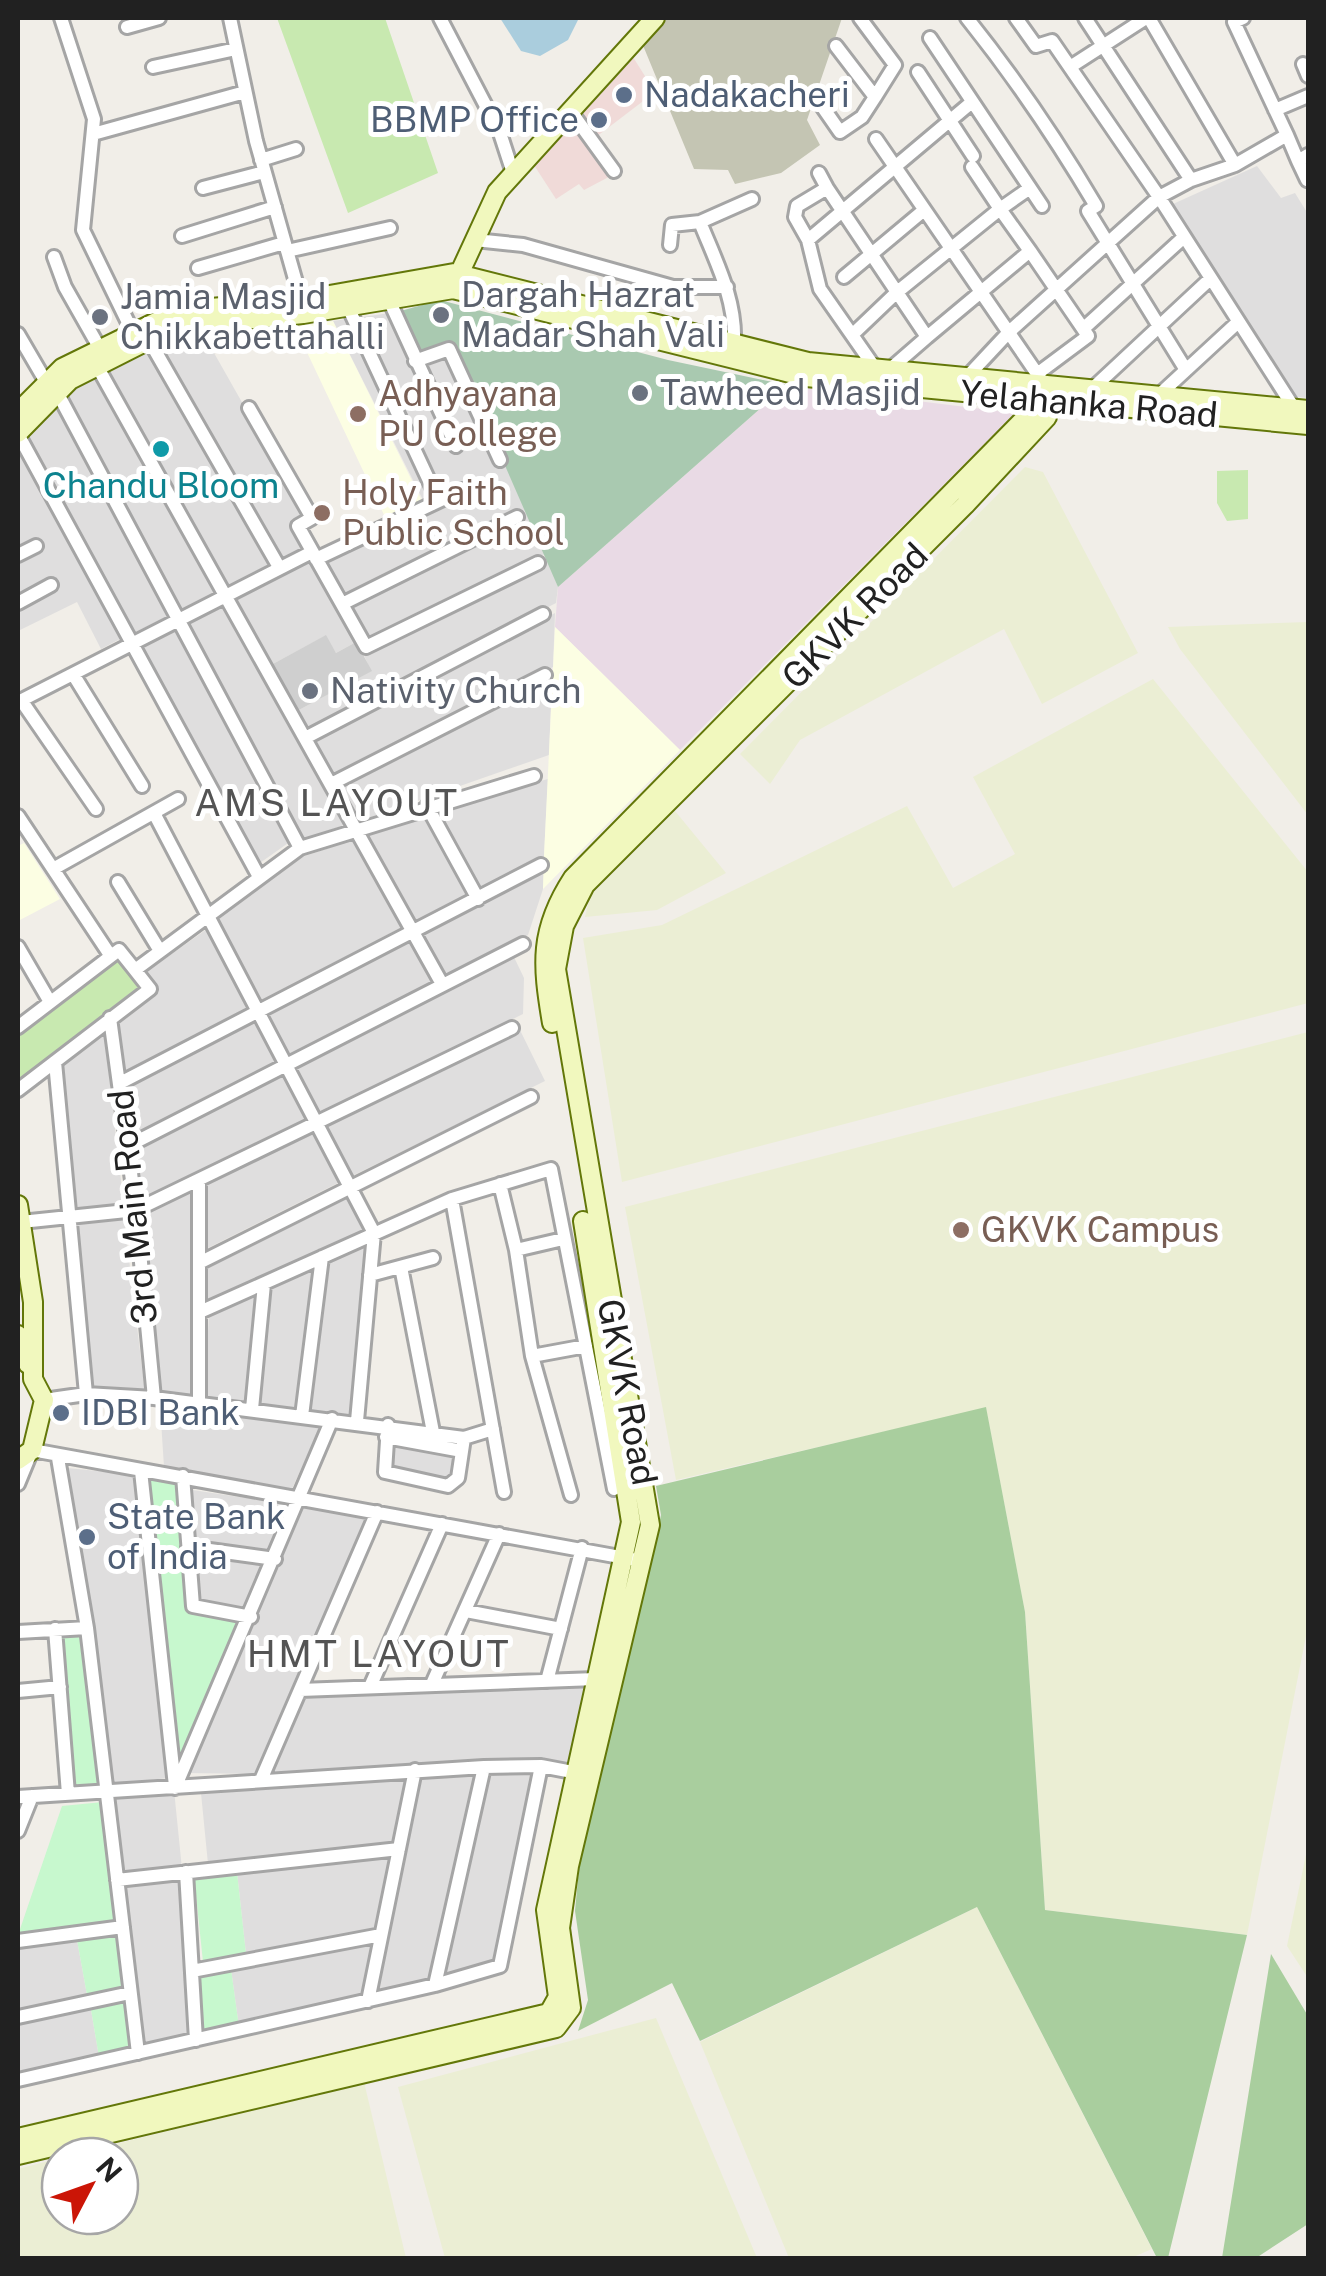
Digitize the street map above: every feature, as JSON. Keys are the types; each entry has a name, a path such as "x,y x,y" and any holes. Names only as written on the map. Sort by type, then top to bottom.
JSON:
{"main road":[{"path":"456,282 497,192 572,113 649,20"},
{"name":"Yelahanka Road","path":"140,339 202,324 389,300 456,282 806,377 1092,389 1301,409"},
{"name":"Yelahanka Road","path":"18,412 98,357 199,309 456,282 808,362 1042,387 1308,425"},
{"name":"Yelahanka Road","path":"18,434 52,387"},
{"name":"GKVK Road","path":"583,1774 596,1679 634,1558 650,1525 612,1323 556,969 564,926 585,885 965,505 1047,417 1042,387"},
{"path":"19,1213 33,1302 25,1378"},
{"path":"18,1335 25,1378 44,1400 25,1455"},
{"name":"GKVK Road","path":"18,2138 548,2013 558,1997 546,1910 570,1832 634,1558"},
{"name":"GKVK Road","path":"18,2155 556,2028 571,2008 560,1928 570,1832"}],"street":[{"path":"61,18 86,82 93,134 83,230 140,339 279,566"},
{"path":"128,27 159,18"},
{"path":"230,18 263,166 301,300"},
{"path":"440,18 500,134 514,176"},
{"path":"815,96 840,132 862,118 894,65 860,18"},
{"path":"967,18 1022,86 1070,161 1096,206 1088,211 1186,370"},
{"path":"1016,18 1036,46 1050,39 1158,197 1237,323 1301,409"},
{"path":"1085,18 1191,180"},
{"path":"1070,67 1147,18 1235,165"},
{"path":"1236,19 1287,135 1303,158 1307,180"},
{"path":"930,38 1042,206"},
{"path":"836,46 874,97"},
{"path":"153,68 236,49"},
{"path":"876,138 1042,387 1088,336 1000,210 950,119 918,72"},
{"path":"93,134 245,92"},
{"path":"1275,110 1308,96"},
{"path":"808,240 972,102"},
{"path":"572,113 614,171"},
{"path":"966,378 1008,332 1158,197 1191,180 1235,165 1287,135"},
{"path":"203,188 296,149"},
{"path":"819,173 868,255 926,337"},
{"path":"827,188 794,211 808,240 820,289 852,336 882,369 1030,251"},
{"path":"852,336 950,248 1030,188"},
{"path":"670,245 672,225 700,222 752,199"},
{"path":"182,236 274,208"},
{"path":"844,277 923,211"},
{"path":"700,222 727,287 735,317 734,344"},
{"path":"198,268 390,228"},
{"path":"1084,329 1184,238"},
{"path":"475,240 523,245 673,287 727,287"},
{"path":"54,257 98,357 442,984"},
{"path":"1092,389 1210,279"},
{"path":"389,300 456,446"},
{"path":"348,306 438,500"},
{"path":"1160,395 1237,323"},
{"path":"18,334 52,387 300,848"},
{"path":"415,361 449,349 500,460"},
{"path":"249,408 312,518 298,526 366,647 538,563"},
{"path":"18,434 258,875"},
{"path":"96,809 19,701 279,566 314,555 462,490"},
{"path":"342,604 517,517"},
{"path":"18,555 36,546"},
{"path":"18,603 52,585"},
{"path":"307,737 543,614"},
{"path":"73,674 142,786"},
{"path":"333,783 545,675"},
{"path":"135,970 258,875 300,848 358,827 534,776"},
{"path":"53,869 178,799"},
{"path":"427,806 478,899"},
{"path":"154,813 374,1234 356,1421"},
{"path":"18,817 110,956"},
{"path":"120,1083 540,865"},
{"path":"118,882 160,951"},
{"path":"128,1146 523,944"},
{"path":"18,947 50,1002"},
{"path":"18,1027 119,950 150,990 18,1090"},
{"name":"3rd Main Road","path":"110,1018 136,1210 154,1398"},
{"path":"19,1213 68,1217 136,1210 512,1028"},
{"path":"55,1062 86,1394"},
{"path":"201,1262 531,1096"},
{"path":"202,1311 452,1200 551,1169 614,1489"},
{"path":"199,1182 199,1403"},
{"path":"500,1184 516,1250 532,1356 570,1494"},
{"path":"452,1200 504,1492"},
{"path":"516,1250 563,1239"},
{"path":"302,1416 322,1257"},
{"path":"370,1275 433,1258"},
{"path":"401,1267 433,1432"},
{"path":"252,1410 264,1284"},
{"path":"532,1356 586,1346"},
{"path":"44,1400 86,1394 154,1398 356,1421 387,1431 463,1444 493,1429"},
{"path":"175,1788 332,1419"},
{"path":"387,1431 433,1432 463,1444"},
{"path":"387,1431 385,1472 430,1483 455,1483 463,1444"},
{"path":"18,1484 25,1455 58,1458 184,1476 634,1558"},
{"path":"58,1458 87,1628 138,2053"},
{"path":"141,1471 175,1788"},
{"path":"184,1476 193,1606 251,1617"},
{"path":"260,1780 378,1512"},
{"path":"370,1687 442,1524"},
{"path":"432,1684 498,1534"},
{"path":"188,1548 275,1559"},
{"path":"547,1680 582,1548"},
{"path":"466,1611 562,1629"},
{"path":"18,1632 87,1628"},
{"path":"56,1629 68,1794"},
{"path":"300,1690 596,1679"},
{"path":"18,1691 60,1687"},
{"path":"18,2080 435,1986 500,1966 540,1766"},
{"path":"18,1831 25,1797 484,1767 540,1766 583,1774"},
{"path":"435,1986 484,1767"},
{"path":"368,2001 415,1770"},
{"path":"117,1880 399,1850"},
{"path":"186,1872 196,2040"},
{"path":"18,1941 122,1927"},
{"path":"192,1970 382,1935"},
{"path":"18,2017 130,1992"}],"shaded area":[{"path":"662,18 842,18 807,120 820,145 781,173 735,184 728,170 694,169 642,43"},
{"path":"631,54 655,92 596,137 622,170 584,190 579,184 556,199 532,162"},
{"path":"1257,166 1281,198 1295,193 1308,214 1308,398 1297,397 1173,204"},
{"path":"440,300 668,360 787,385 558,587 452,344 416,354 397,312"},
{"path":"397,312 452,344 545,554 367,643 323,562 427,508 333,321"},
{"name":"Adhyayana PU College","path":"333,321 422,501 386,519 295,327"},
{"path":"205,337 306,515 291,523 305,549 281,563 158,345"},
{"path":"151,350 271,566 227,588 103,370"},
{"path":"95,376 216,592 177,612 61,398"},
{"path":"787,385 1015,413 680,750 555,627 558,587"},
{"path":"56,406 170,615 130,635 23,438"},
{"path":"18,445 124,637 101,649 77,602 18,631"},
{"path":"1025,467 1043,472 1138,653 1042,704 1004,629 800,740 770,784 740,754"},
{"path":"310,557 356,642 336,653 325,636 271,665 232,594"},
{"path":"548,561 558,587 556,603 309,732 297,711 371,671 363,653"},
{"path":"225,595 350,823 301,840 181,620"},
{"path":"555,613 553,667 333,778 311,738"},
{"path":"1308,622 1308,815 1180,649 1168,627"},
{"path":"175,623 291,841 257,865 136,644"},
{"path":"555,627 680,750 543,889 544,856"},
{"name":"Nativity Church","path":"326,635 336,653 356,642 372,671 297,711 271,665"},
{"path":"552,676 549,755 357,822 338,786"},
{"path":"1153,679 1308,872 1308,1003 622,1182 583,938 662,925 907,806 953,888 1015,854 973,777"},
{"path":"548,779 544,856 476,889 435,809"},
{"path":"675,811 726,873 657,910 585,917 590,896"},
{"path":"425,814 466,895 415,924 365,833"},
{"path":"356,839 404,926 257,1003 215,921 302,857"},
{"path":"24,843 60,899 18,921 18,846"},
{"path":"544,868 543,889 528,935 444,979 419,931"},
{"path":"207,929 248,1008 125,1075 118,1017 158,989 146,972"},
{"path":"413,934 438,983 284,1060 259,1011"},
{"path":"513,955 524,978 523,1014 315,1117 290,1065"},
{"path":"252,1015 279,1064 135,1139 129,1083"},
{"path":"518,1026 545,1081 348,1178 321,1124"},
{"path":"104,1030 124,1208 72,1214 61,1060"},
{"path":"1308,1032 1308,1626 1247,1935 1045,1910 1025,1612 986,1408 676,1480 625,1207"},
{"path":"282,1071 308,1121 140,1205 136,1146"},
{"path":"313,1129 340,1182 204,1250 202,1184"},
{"path":"194,1188 195,1397 156,1394 139,1212"},
{"path":"346,1191 366,1232 204,1306 204,1264"},
{"path":"124,1217 145,1393 90,1391 74,1224"},
{"path":"369,1240 353,1416 306,1412 327,1259"},
{"path":"315,1267 298,1408 256,1406 271,1288"},
{"path":"258,1293 247,1406 204,1400 209,1314"},
{"path":"160,1405 321,1425 291,1491 164,1467"},
{"path":"384,1431 465,1443 459,1485 378,1473"},
{"path":"67,1468 138,1475 169,1778 110,1784"},
{"path":"186,1489 286,1504 266,1555 191,1546"},
{"path":"304,1506 367,1519 254,1774 186,1773"},
{"path":"192,1553 263,1563 244,1613 195,1604"},
{"path":"596,1679 576,1773 480,1771 433,1981 371,1997 417,1772 261,1780 300,1690"},
{"path":"536,1769 499,1965 440,1981 487,1770"},
{"path":"407,1777 391,1845 208,1864 201,1793"},
{"path":"174,1790 182,1869 121,1875 112,1796"},
{"path":"1308,1845 1308,1978 1287,1946"},
{"path":"392,1856 374,1929 246,1954 237,1872"},
{"path":"181,1875 193,2036 140,2048 120,1883"},
{"path":"977,1907 1152,2249 1131,2258 789,2258 700,2042"},
{"path":"77,1940 87,1995 18,2011 18,1949"},
{"path":"377,1940 365,1997 239,2027 231,1969"},
{"path":"90,2004 99,2057 18,2076 18,2021"},
{"path":"656,2018 757,2258 445,2258 398,2087"},
{"path":"364,2082 406,2258 18,2258 18,2169 40,2163 40,2236 140,2236 140,2138"}],"green space":[{"path":"277,18 385,18 438,173 348,213"},
{"path":"1248,470 1248,519 1227,521 1217,503 1217,471"},
{"path":"118,956 141,985 18,1080 18,1034"},
{"path":"986,1407 1025,1612 1045,1910 1247,1935 1168,2258 1157,2258 977,1907 700,2041 672,1983 578,2031 588,2000 575,1911 580,1857 661,1515 656,1486"},
{"path":"145,1474 181,1479 190,1608 247,1619 177,1776"},
{"path":"85,1631 99,1788 71,1790 57,1633"},
{"path":"103,1802 115,1923 18,1935 62,1806"},
{"path":"237,1872 246,1954 203,1962 194,1876"},
{"path":"115,1934 124,1989 87,1995 77,1940"},
{"path":"1271,1954 1308,2016 1308,2224 1256,2258 1222,2258"},
{"path":"231,1969 239,2027 201,2032 193,1974"},
{"path":"124,1999 133,2051 99,2057 90,2004"}],"water":[{"path":"500,18 579,18 568,40 540,56 521,51"}],"place":[{"name":"Nadakacheri","path":"624,95"},
{"name":"BBMP Office","path":"599,120"},
{"name":"Dargah Hazrat Madar Shah Vali","path":"441,315"},
{"name":"Jamia Masjid Chikkabettahalli","path":"100,317"},
{"name":"Tawheed Masjid","path":"640,393"},
{"name":"Adhyayana PU College","path":"358,414"},
{"name":"Chandu Bloom","path":"161,449"},
{"name":"Holy Faith Public School","path":"322,513"},
{"name":"Nativity Church","path":"310,691"},
{"name":"GKVK Campus","path":"961,1230"},
{"name":"IDBI Bank","path":"61,1413"},
{"name":"State Bank of India","path":"87,1537"}],"district":[{"name":"AMS LAYOUT","path":"327,803"},
{"name":"HMT LAYOUT","path":"379,1654"}]}
